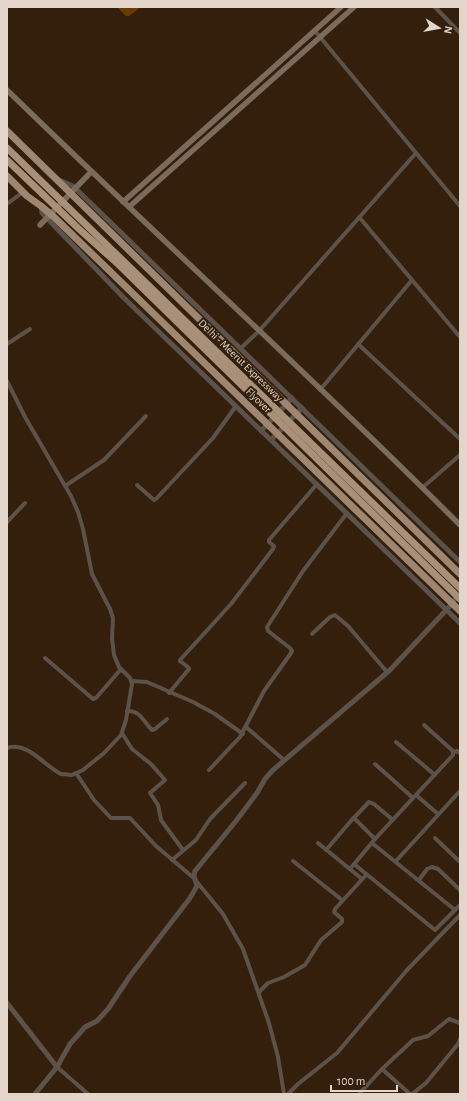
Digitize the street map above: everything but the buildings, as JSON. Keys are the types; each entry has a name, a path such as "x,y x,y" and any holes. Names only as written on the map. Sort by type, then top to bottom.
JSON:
{"highway":[{"name":"Flyover","path":"7,131 54,178 70,188 460,574"},
{"name":"Delhi - Meerut Expressway","path":"7,148 272,410"},
{"name":"Delhi - Meerut Expressway","path":"7,160 292,429 458,590 460,599"},
{"name":"Flyover","path":"7,176 23,192 41,206 46,214 460,611"}],"main road":[{"path":"123,202 341,7"},
{"path":"129,208 354,7"},
{"path":"7,90 460,525"},
{"path":"40,225 91,172"}],"street":[{"path":"435,7 460,33"},
{"path":"315,30 320,38 460,206"},
{"path":"241,348 259,331 416,153"},
{"path":"70,188 78,191 460,562"},
{"path":"7,204 23,192"},
{"path":"46,214 49,221 124,298 460,623"},
{"path":"359,217 460,337"},
{"path":"320,390 412,280"},
{"path":"7,344 30,329"},
{"path":"358,344 460,439"},
{"path":"7,381 29,424 66,486 78,512 92,574 113,618 112,638 116,661 132,681 133,686 122,733 91,764 76,773 66,775 61,774 26,749 14,747 7,748"},
{"path":"261,431 292,398"},
{"path":"137,485 150,499 156,499 213,438 236,406"},
{"path":"271,440 302,408"},
{"path":"66,486 104,460 146,416"},
{"path":"422,488 460,455"},
{"path":"169,693 189,669 180,660 231,604 273,548 274,546 269,540 317,484"},
{"path":"7,522 25,503"},
{"path":"209,770 243,734 264,691 292,651 268,632 267,627 303,571 347,513"},
{"path":"35,1094 56,1067 66,1048 77,1035 88,1025 97,1021 108,1009 130,976 190,898 196,889 196,880 194,876 196,870 251,802 268,775 388,672 447,609 458,590"},
{"path":"312,634 335,614 348,626 388,672"},
{"path":"45,658 93,699 96,698 121,669"},
{"path":"132,681 147,682 169,693 193,702 243,734"},
{"path":"127,711 138,713 152,730 155,730 167,719"},
{"path":"424,725 454,752 460,752"},
{"path":"246,727 284,760"},
{"path":"122,733 132,748 148,761 165,780 150,794 158,805 161,820 183,850"},
{"path":"396,742 434,775"},
{"path":"350,869 416,794 451,758 454,752"},
{"path":"375,764 413,798"},
{"path":"76,773 94,800 111,818 130,818 156,846 196,880 229,922 243,949 258,992 274,1043 284,1094"},
{"path":"172,860 196,840 210,819 245,783"},
{"path":"396,862 460,791"},
{"path":"416,794 438,814"},
{"path":"326,850 367,804 372,802 393,820"},
{"path":"354,818 376,839"},
{"path":"435,838 460,862"},
{"path":"318,843 362,879"},
{"path":"372,843 455,910"},
{"path":"293,860 342,900"},
{"path":"354,864 435,930 460,905"},
{"path":"418,880 427,869 432,867 438,869 460,890"},
{"path":"258,992 268,983 284,977 306,964 321,940 342,922 342,919 334,911 342,900 366,875"},
{"path":"288,1094 298,1084 337,1053 407,970 460,915"},
{"path":"7,1004 56,1067 88,1094"},
{"path":"359,1094 382,1069 414,1040 428,1036 449,1019 460,1023"},
{"path":"382,1069 411,1094 426,1083 458,1044 460,1038"}],"shaded area":[{"path":"117,7 141,7 129,16 126,16"}]}
